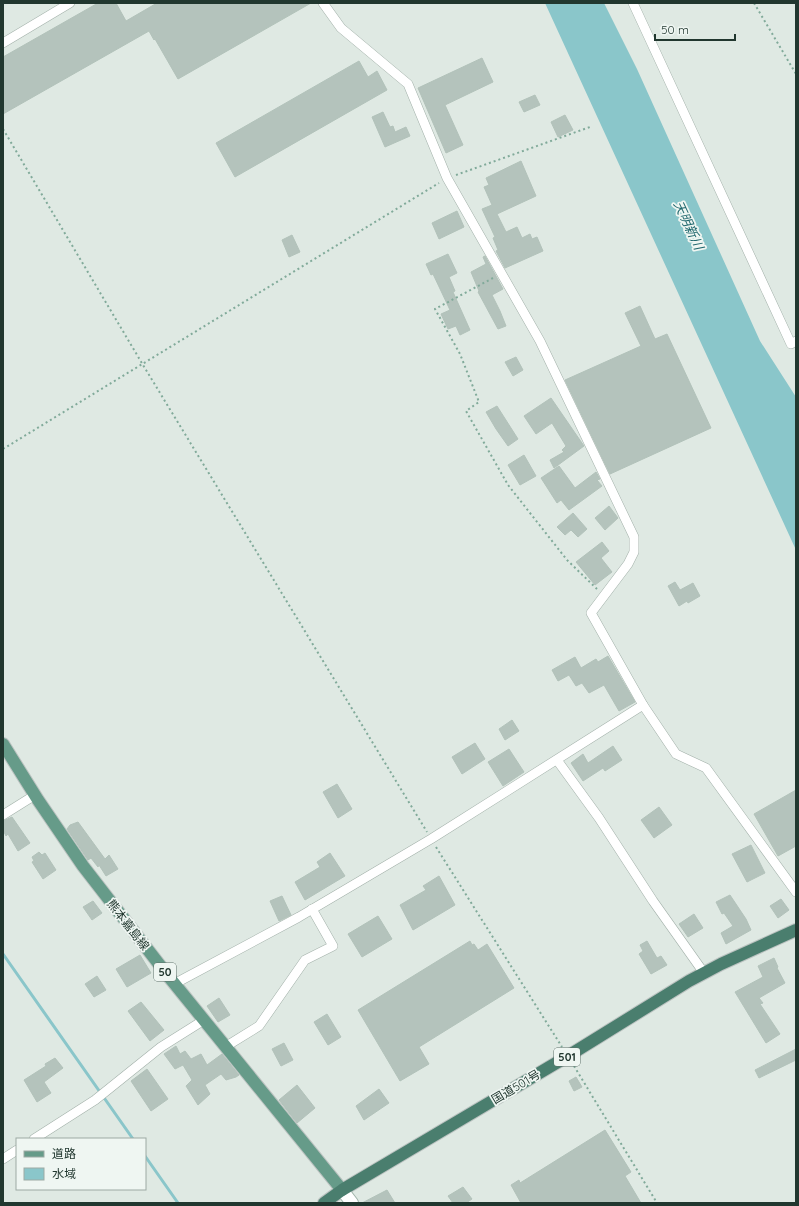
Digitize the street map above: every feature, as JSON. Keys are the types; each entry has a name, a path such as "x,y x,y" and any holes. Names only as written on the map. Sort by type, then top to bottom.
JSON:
{"highway":[{"name":"国道501号","path":"324,1203 342,1190 568,1056 704,973 796,930"}],"main road":[{"name":"熊本嘉島線","path":"3,744 35,796 83,866 174,984 342,1190"},
{"path":"342,1190 352,1203"}],"street":[{"path":"3,43 70,3"},
{"path":"323,3 341,28 408,84 447,178 540,341 634,537 634,552 628,564 591,612 643,706 676,754 706,768 796,892"},
{"path":"633,3 790,344 796,341"},
{"path":"174,984 312,909 431,839 643,706"},
{"path":"557,760 599,818 653,901 704,973"},
{"path":"3,815 35,796"},
{"path":"225,1047 259,1026 305,960 333,946 312,909"},
{"path":"36,1138 95,1100 161,1047 204,1020"},
{"path":"3,1159 16,1151"}],"path":[{"path":"754,3 796,74"},
{"path":"3,450 447,178 590,127"},
{"path":"3,129 143,365 431,839 568,1056 657,1203"},
{"path":"502,274 435,309 460,354 479,402 466,411 508,485 567,560 604,595"}],"water":[{"name":"天明新川","path":"545,3 604,3 637,69 760,341 796,397 796,550"}],"building":[{"path":"98,3 116,3 126,21 157,3 311,3 178,79 149,31 3,114 3,57"},
{"path":"482,58 493,82 445,105 463,145 446,153 418,88"},
{"path":"359,61 368,77 377,71 387,90 235,177 216,143"},
{"path":"535,95 540,105 524,112 519,102"},
{"path":"383,112 390,127 393,126 395,132 406,127 410,136 385,147 372,117"},
{"path":"565,115 573,130 558,137 551,122"},
{"path":"521,161 536,196 497,214 506,232 517,227 522,238 530,234 532,239 537,237 543,251 505,268 496,251 498,250 493,238 495,237 482,209 492,205 484,187 489,185 486,178"},
{"path":"457,211 464,227 439,239 432,223"},
{"path":"292,235 300,252 289,257 282,240"},
{"path":"448,254 457,273 449,277 455,291 453,292 470,330 460,335 456,326 448,329 441,314 450,310 433,274 431,275 426,264"},
{"path":"485,256 503,289 492,295 506,326 498,329 478,292 479,291 471,272 486,264 483,257"},
{"path":"640,306 655,339 667,334 711,428 610,474 565,380 641,346 625,313"},
{"path":"516,357 523,370 513,376 505,362"},
{"path":"551,398 584,446 554,468 550,460 564,452 562,450 566,446 552,423 536,434 524,416"},
{"path":"497,406 518,439 508,446 486,412"},
{"path":"524,455 536,476 520,485 508,465"},
{"path":"559,466 575,488 596,472 600,479 597,480 602,486 569,510 561,500 557,503 541,478"},
{"path":"609,506 618,518 605,530 595,518"},
{"path":"573,513 587,529 578,537 571,530 565,535 557,527"},
{"path":"602,542 609,551 601,558 612,572 595,585 576,562"},
{"path":"675,582 680,590 693,583 700,596 679,606 668,586"},
{"path":"608,656 635,702 619,711 604,685 589,693 582,683 576,686 569,675 558,681 552,670 575,657 581,668 596,659 598,662"},
{"path":"512,720 519,731 505,740 499,729"},
{"path":"475,743 485,759 462,774 452,757"},
{"path":"613,746 622,760 605,771 603,768 583,781 571,763 583,754 588,763"},
{"path":"509,749 524,772 503,786 488,762"},
{"path":"337,784 352,809 338,818 323,792"},
{"path":"796,790 796,846 778,856 754,814"},
{"path":"659,807 672,825 654,838 641,820"},
{"path":"12,817 30,843 18,851 8,834 6,836 3,830 3,821"},
{"path":"78,822 105,859 109,855 118,869 106,876 99,865 98,867 91,858 88,860 67,829 70,825"},
{"path":"751,845 765,873 747,882 732,854"},
{"path":"39,852 42,855 45,853 56,870 43,879 32,862 34,861 32,857"},
{"path":"330,853 345,876 305,900 295,882 320,867 317,862"},
{"path":"439,876 455,905 413,930 400,905 426,890 423,886"},
{"path":"730,895 746,919 751,930 726,944 721,933 733,926 724,913 722,914 716,902"},
{"path":"282,896 291,915 279,921 270,901"},
{"path":"781,899 789,910 778,918 770,906"},
{"path":"93,901 102,913 92,920 83,907"},
{"path":"694,914 703,928 688,937 679,924"},
{"path":"378,916 392,939 362,957 348,934"},
{"path":"470,941 478,950 487,944 514,988 419,1047 429,1064 400,1081 358,1010"},
{"path":"647,941 657,958 661,956 667,965 651,974 639,954 643,951 640,945"},
{"path":"140,955 151,973 127,987 116,969"},
{"path":"774,958 778,967 777,968 785,983 759,998 763,1003 760,1004 780,1034 766,1043 735,992 763,977 758,966"},
{"path":"97,976 106,990 94,997 85,984"},
{"path":"219,998 230,1015 218,1022 207,1006"},
{"path":"141,1002 164,1030 150,1041 128,1011"},
{"path":"327,1014 341,1037 328,1045 314,1022"},
{"path":"284,1043 293,1060 281,1066 272,1049"},
{"path":"176,1046 180,1054 185,1051 191,1059 201,1054 207,1065 222,1054 239,1075 226,1080 221,1074 205,1085 210,1094 198,1105 186,1086 192,1080 183,1065 175,1069 164,1054"},
{"path":"796,1049 796,1060 759,1078 755,1070"},
{"path":"55,1058 63,1068 44,1082 51,1093 37,1102 24,1080 46,1066 45,1064"},
{"path":"147,1069 168,1099 151,1111 131,1081"},
{"path":"576,1077 582,1087 574,1091 569,1081"},
{"path":"297,1085 315,1108 297,1123 279,1100"},
{"path":"379,1089 389,1103 364,1120 356,1106"},
{"path":"605,1130 631,1172 625,1176 641,1203 521,1203 511,1185 519,1180 520,1183"},
{"path":"463,1187 472,1199 466,1203 453,1203 448,1196"},
{"path":"387,1190 395,1203 362,1203"}],"waterway":[{"path":"3,954 132,1138"},
{"path":"146,1157 178,1203"}]}
